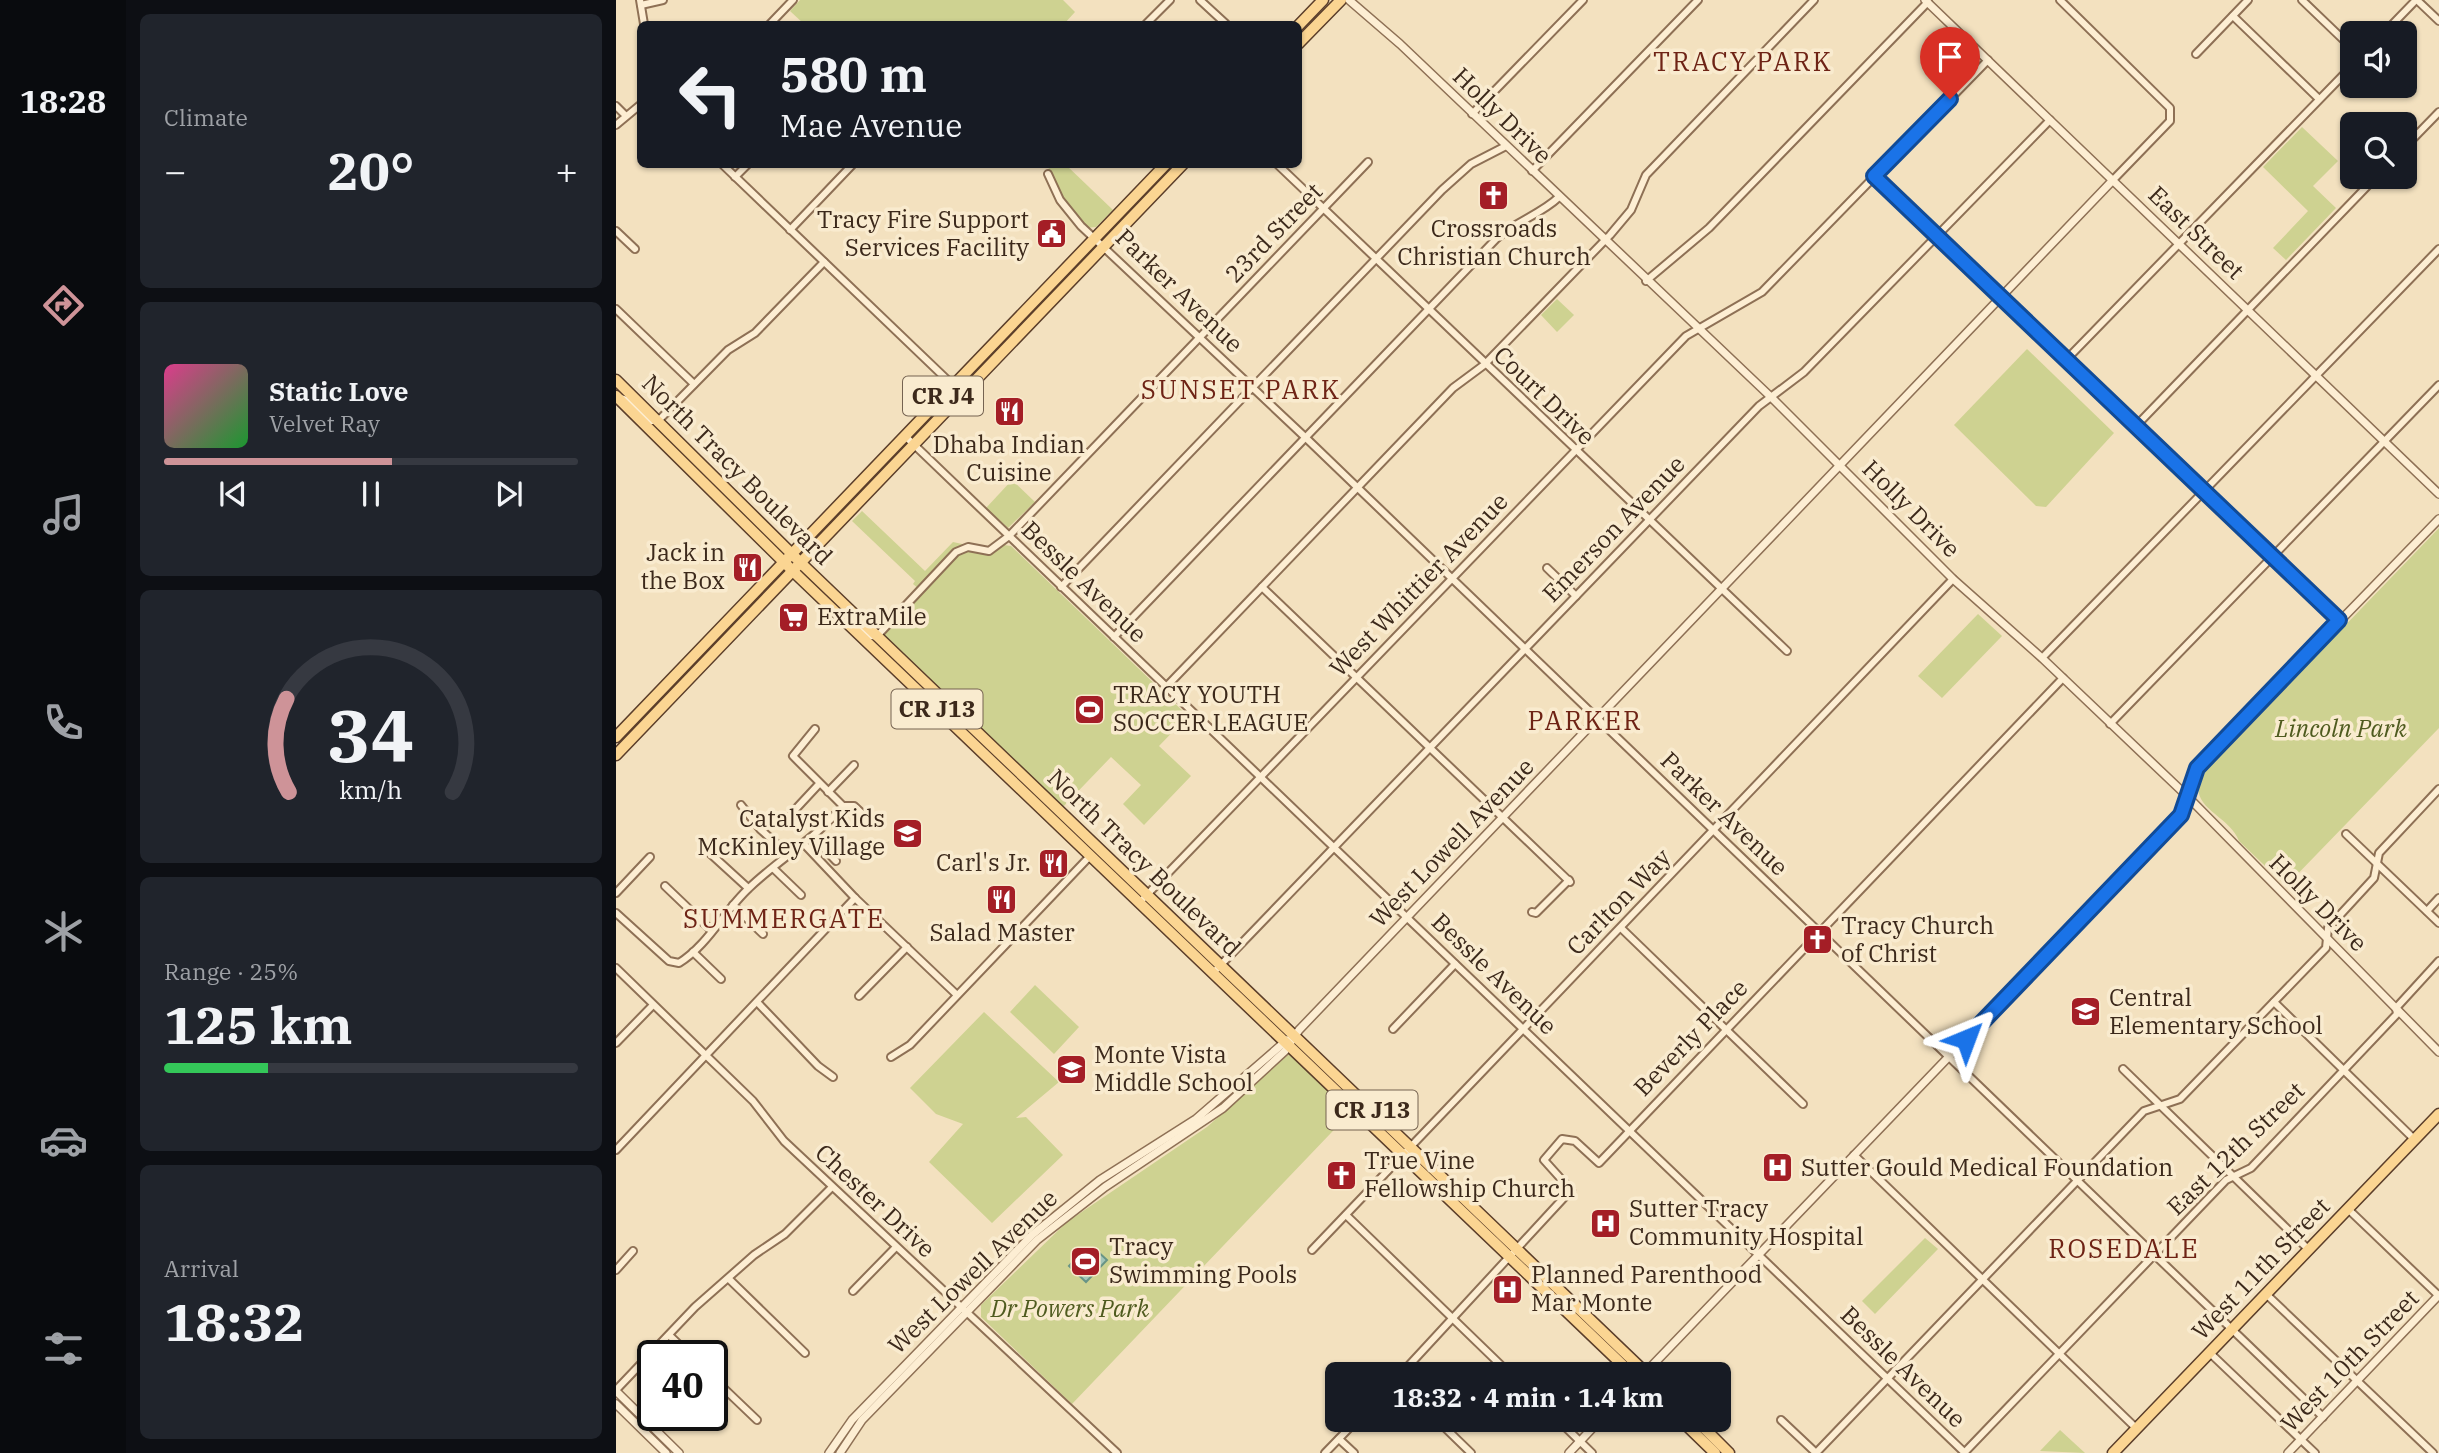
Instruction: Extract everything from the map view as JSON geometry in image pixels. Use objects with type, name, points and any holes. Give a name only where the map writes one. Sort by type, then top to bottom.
[{"type":"main road","points":[[1302,22],[1323,0]]},
{"type":"main road","points":[[1302,40],[1341,0]]},
{"type":"main road","name":"CR J4","points":[[616,737],[1162,168]]},
{"type":"main road","name":"CR J4","points":[[616,755],[1179,168]]},
{"type":"main road","name":"North Tracy Boulevard","points":[[616,380],[787,558]]},
{"type":"main road","name":"North Tracy Boulevard","points":[[617,396],[787,558],[844,620],[1094,852],[1512,1252],[1620,1362]]},
{"type":"main road","name":"North Tracy Boulevard","points":[[795,566],[877,636],[1094,852]]},
{"type":"main road","points":[[650,719],[657,694]]},
{"type":"main road","name":"West 11th Street","points":[[2113,1453],[2439,1114]]},
{"type":"main road","name":"North Tracy Boulevard","points":[[1512,1252],[1634,1362]]},
{"type":"main road","points":[[1693,1432],[1715,1453]]},
{"type":"main road","points":[[1708,1432],[1729,1453]]},
{"type":"street","points":[[644,21],[641,2],[663,0]]},
{"type":"street","points":[[773,21],[793,0]]},
{"type":"street","points":[[1149,21],[1170,0]]},
{"type":"street","points":[[1200,0],[1223,21]]},
{"type":"street","name":"Holly Drive","points":[[1349,0],[1772,398],[1953,579],[2042,658],[2187,796],[2439,1052]]},
{"type":"street","points":[[1472,114],[1583,0]]},
{"type":"street","points":[[1531,171],[1698,0]]},
{"type":"street","points":[[1166,687],[1453,388],[1484,365],[1604,241],[1631,210],[1651,169],[1814,0]]},
{"type":"street","points":[[2060,0],[2166,102],[2172,113],[2170,121],[2113,180]]},
{"type":"street","points":[[2196,54],[2248,0]]},
{"type":"street","points":[[2302,0],[2340,36]]},
{"type":"street","points":[[2396,21],[2416,0],[2439,22]]},
{"type":"street","points":[[1646,281],[1709,228],[1927,1]]},
{"type":"street","name":"East Street","points":[[1927,1],[2439,494]]},
{"type":"street","points":[[2233,16],[2319,99]]},
{"type":"street","name":"West Whittier Avenue","points":[[1143,899],[1686,336],[1762,292],[1988,60]]},
{"type":"street","points":[[2066,360],[2340,78]]},
{"type":"street","points":[[616,106],[625,115]]},
{"type":"street","points":[[616,125],[637,107]]},
{"type":"street","points":[[2417,135],[2439,112]]},
{"type":"street","name":"Emerson Avenue","points":[[1217,969],[1759,406],[1804,372],[2050,120]]},
{"type":"street","points":[[1061,587],[1460,173],[1506,146]]},
{"type":"street","name":"23rd Street","points":[[877,636],[956,552],[968,547],[989,551],[1009,536],[1368,162]]},
{"type":"street","points":[[726,168],[962,394]]},
{"type":"street","points":[[735,177],[744,168]]},
{"type":"street","points":[[790,230],[849,168]]},
{"type":"street","name":"Court Drive","points":[[1281,168],[1574,451],[1787,651]]},
{"type":"street","name":"Parker Avenue","points":[[1048,174],[1074,219],[1820,931],[2323,1417]]},
{"type":"street","points":[[1874,176],[2339,620]]},
{"type":"street","name":"West Lowell Avenue","points":[[831,1449],[852,1420],[1032,1235],[1068,1204],[1196,1119],[1289,1041],[2113,180]]},
{"type":"street","points":[[2136,426],[2364,189]]},
{"type":"street","points":[[1114,637],[1507,229],[1549,207],[1559,197]]},
{"type":"street","points":[[616,231],[635,249]]},
{"type":"street","points":[[2042,658],[2439,249]]},
{"type":"street","points":[[617,396],[627,400],[653,422],[658,421],[728,350],[755,333],[824,262]]},
{"type":"street","points":[[618,314],[694,384]]},
{"type":"street","points":[[2110,724],[2439,385]]},
{"type":"street","name":"Bessle Avenue","points":[[905,436],[1964,1453]]},
{"type":"street","points":[[1657,1362],[2181,815],[2197,768],[2439,519]]},
{"type":"street","points":[[1548,568],[1576,596]]},
{"type":"street","name":"Carlton Way","points":[[1312,1250],[1953,579]]},
{"type":"street","points":[[1262,587],[1570,881],[1546,905],[1536,913],[1532,912]]},
{"type":"street","points":[[844,620],[854,623],[869,636],[877,636]]},
{"type":"street","name":"Beverly Place","points":[[1412,1362],[1571,1190],[1544,1160],[1562,1139],[1575,1141],[1599,1163],[2063,678]]},
{"type":"street","points":[[815,729],[793,756],[842,806],[854,806],[872,822]]},
{"type":"street","points":[[828,792],[854,765]]},
{"type":"street","points":[[792,813],[819,784]]},
{"type":"street","points":[[1781,1420],[1816,1453],[2144,1111],[2180,1099],[2326,948],[2329,944],[2325,939],[2330,924],[2374,878],[2381,849],[2439,789]]},
{"type":"street","points":[[741,805],[761,829],[789,855]]},
{"type":"street","points":[[616,913],[673,963],[679,963],[693,952],[748,888],[813,837],[842,806]]},
{"type":"street","points":[[2346,834],[2439,923]]},
{"type":"street","points":[[813,837],[836,861]]},
{"type":"street","points":[[804,844],[855,898],[957,995]]},
{"type":"street","points":[[702,846],[748,888]]},
{"type":"street","points":[[891,1057],[910,1045],[1094,852]]},
{"type":"street","points":[[616,893],[650,858]]},
{"type":"street","points":[[774,869],[801,895]]},
{"type":"street","points":[[665,886],[712,931]]},
{"type":"street","points":[[616,1150],[855,898]]},
{"type":"street","points":[[2427,911],[2439,898]]},
{"type":"street","points":[[733,905],[763,934]]},
{"type":"street","points":[[1621,928],[1803,1104]]},
{"type":"street","points":[[859,996],[907,947]]},
{"type":"street","points":[[693,952],[721,979]]},
{"type":"street","name":"East 12th Street","points":[[1964,1453],[2226,1180],[2251,1168],[2397,1014],[2396,1008],[2439,961]]},
{"type":"street","points":[[1393,1029],[1455,964]]},
{"type":"street","name":"Chester Drive","points":[[616,968],[753,1101],[784,1141],[1113,1451]]},
{"type":"street","points":[[757,1002],[818,1066],[834,1077]]},
{"type":"street","points":[[2274,1002],[2415,1140]]},
{"type":"street","points":[[616,1043],[653,1004]]},
{"type":"street","points":[[2123,1069],[2309,1250]]},
{"type":"street","points":[[1854,1155],[2137,1429]]},
{"type":"street","points":[[679,1453],[616,1390],[695,1307],[754,1255],[785,1234],[832,1187]]},
{"type":"street","points":[[2348,1209],[2439,1296]]},
{"type":"street","points":[[1346,1215],[1498,1362]]},
{"type":"street","points":[[853,1291],[895,1248]]},
{"type":"street","points":[[616,1270],[634,1251]]},
{"type":"street","points":[[729,1279],[805,1353]]},
{"type":"street","points":[[2266,1294],[2433,1453]]},
{"type":"street","name":"West 10th Street","points":[[2288,1453],[2439,1296]]},
{"type":"street","name":"West Lowell Avenue","points":[[841,1453],[862,1420],[962,1309]]},
{"type":"street","points":[[669,1335],[674,1340]]},
{"type":"street","points":[[2210,1353],[2315,1453]]},
{"type":"street","points":[[728,1392],[757,1420]]},
{"type":"street","points":[[616,1405],[666,1453]]},
{"type":"street","points":[[1325,1453],[1346,1432]]},
{"type":"street","points":[[1449,1432],[1471,1453]]},
{"type":"street","points":[[1570,1432],[1592,1453]]},
{"type":"street","points":[[1569,1453],[1589,1432]]},
{"type":"street","points":[[1339,1439],[1354,1453]]},
{"type":"street","points":[[831,1449],[841,1453]]},
{"type":"green space","points":[[800,0],[1063,0],[1075,12],[1067,21],[801,21],[790,11]]},
{"type":"green space","points":[[2302,127],[2338,161],[2313,186],[2336,208],[2286,260],[2273,248],[2308,211],[2263,167]]},
{"type":"green space","points":[[1048,168],[1069,168],[1113,210],[1096,227],[1085,228],[1064,201]]},
{"type":"green space","points":[[1557,299],[1574,315],[1557,332],[1541,315]]},
{"type":"green space","points":[[2027,349],[2114,433],[2046,507],[2036,506],[1954,425]]},
{"type":"green space","points":[[1012,480],[1035,502],[1008,528],[986,508]]},
{"type":"green space","points":[[862,511],[925,571],[953,542],[994,551],[1004,545],[1011,546],[1188,716],[1159,746],[1191,776],[1144,825],[1123,804],[1141,785],[1111,757],[1062,808],[884,637],[886,632],[881,627],[919,589],[913,584],[915,581],[852,521]]},
{"type":"green space","name":"Lincoln Park","points":[[2439,528],[2439,728],[2286,886],[2239,841],[2227,824],[2204,804],[2198,786],[2201,775]]},
{"type":"green space","points":[[1978,614],[2002,636],[1942,698],[1918,676]]},
{"type":"green space","points":[[1035,985],[1079,1027],[1054,1054],[1010,1012]]},
{"type":"green space","points":[[984,1012],[1059,1082],[1016,1118],[1026,1117],[1063,1155],[992,1223],[929,1162],[963,1124],[936,1114],[910,1088]]},
{"type":"green space","name":"Dr Powers Park","points":[[1288,1055],[1295,1056],[1352,1111],[1072,1404],[981,1317],[981,1305],[1067,1222],[1207,1127]]},
{"type":"green space","points":[[1925,1238],[1938,1249],[1875,1314],[1862,1301]]},
{"type":"green space","points":[[2060,1430],[2085,1453],[2040,1451]]},
{"type":"water","points":[[1095,1249],[1107,1260],[1086,1282],[1069,1266],[1080,1254],[1094,1267],[1099,1261],[1091,1253]]},
{"type":"place","name":"Crossroads Christian Church","points":[[1494,195]]},
{"type":"place","name":"Tracy Fire Support Services Facility","points":[[1052,234]]},
{"type":"place","name":"Dhaba Indian Cuisine","points":[[1009,411]]},
{"type":"place","name":"Jack in the Box","points":[[748,567]]},
{"type":"place","name":"ExtraMile","points":[[794,617]]},
{"type":"place","name":"TRACY YOUTH SOCCER LEAGUE","points":[[1090,709]]},
{"type":"place","name":"Catalyst Kids McKinley Village","points":[[908,833]]},
{"type":"place","name":"Carl's Jr.","points":[[1054,863]]},
{"type":"place","name":"Salad Master","points":[[1002,899]]},
{"type":"place","name":"Tracy Church of Christ","points":[[1818,940]]},
{"type":"place","name":"Central Elementary School","points":[[2086,1012]]},
{"type":"place","name":"Monte Vista Middle School","points":[[1071,1069]]},
{"type":"place","name":"Sutter Gould Medical Foundation","points":[[1778,1168]]},
{"type":"place","name":"True Vine Fellowship Church","points":[[1341,1175]]},
{"type":"place","name":"Sutter Tracy Community Hospital","points":[[1606,1223]]},
{"type":"place","name":"Tracy Swimming Pools","points":[[1086,1261]]},
{"type":"place","name":"Planned Parenthood Mar Monte","points":[[1508,1289]]},
{"type":"district","name":"TRACY PARK","points":[[1743,62]]},
{"type":"district","name":"SUNSET PARK","points":[[1241,390]]},
{"type":"district","name":"PARKER","points":[[1585,721]]},
{"type":"district","name":"SUMMERGATE","points":[[784,919]]},
{"type":"district","name":"ROSEDALE","points":[[2124,1249]]},
{"type":"route","points":[[1950,99],[1874,176],[2339,620],[2197,768],[2181,815],[1966,1039]]}]
